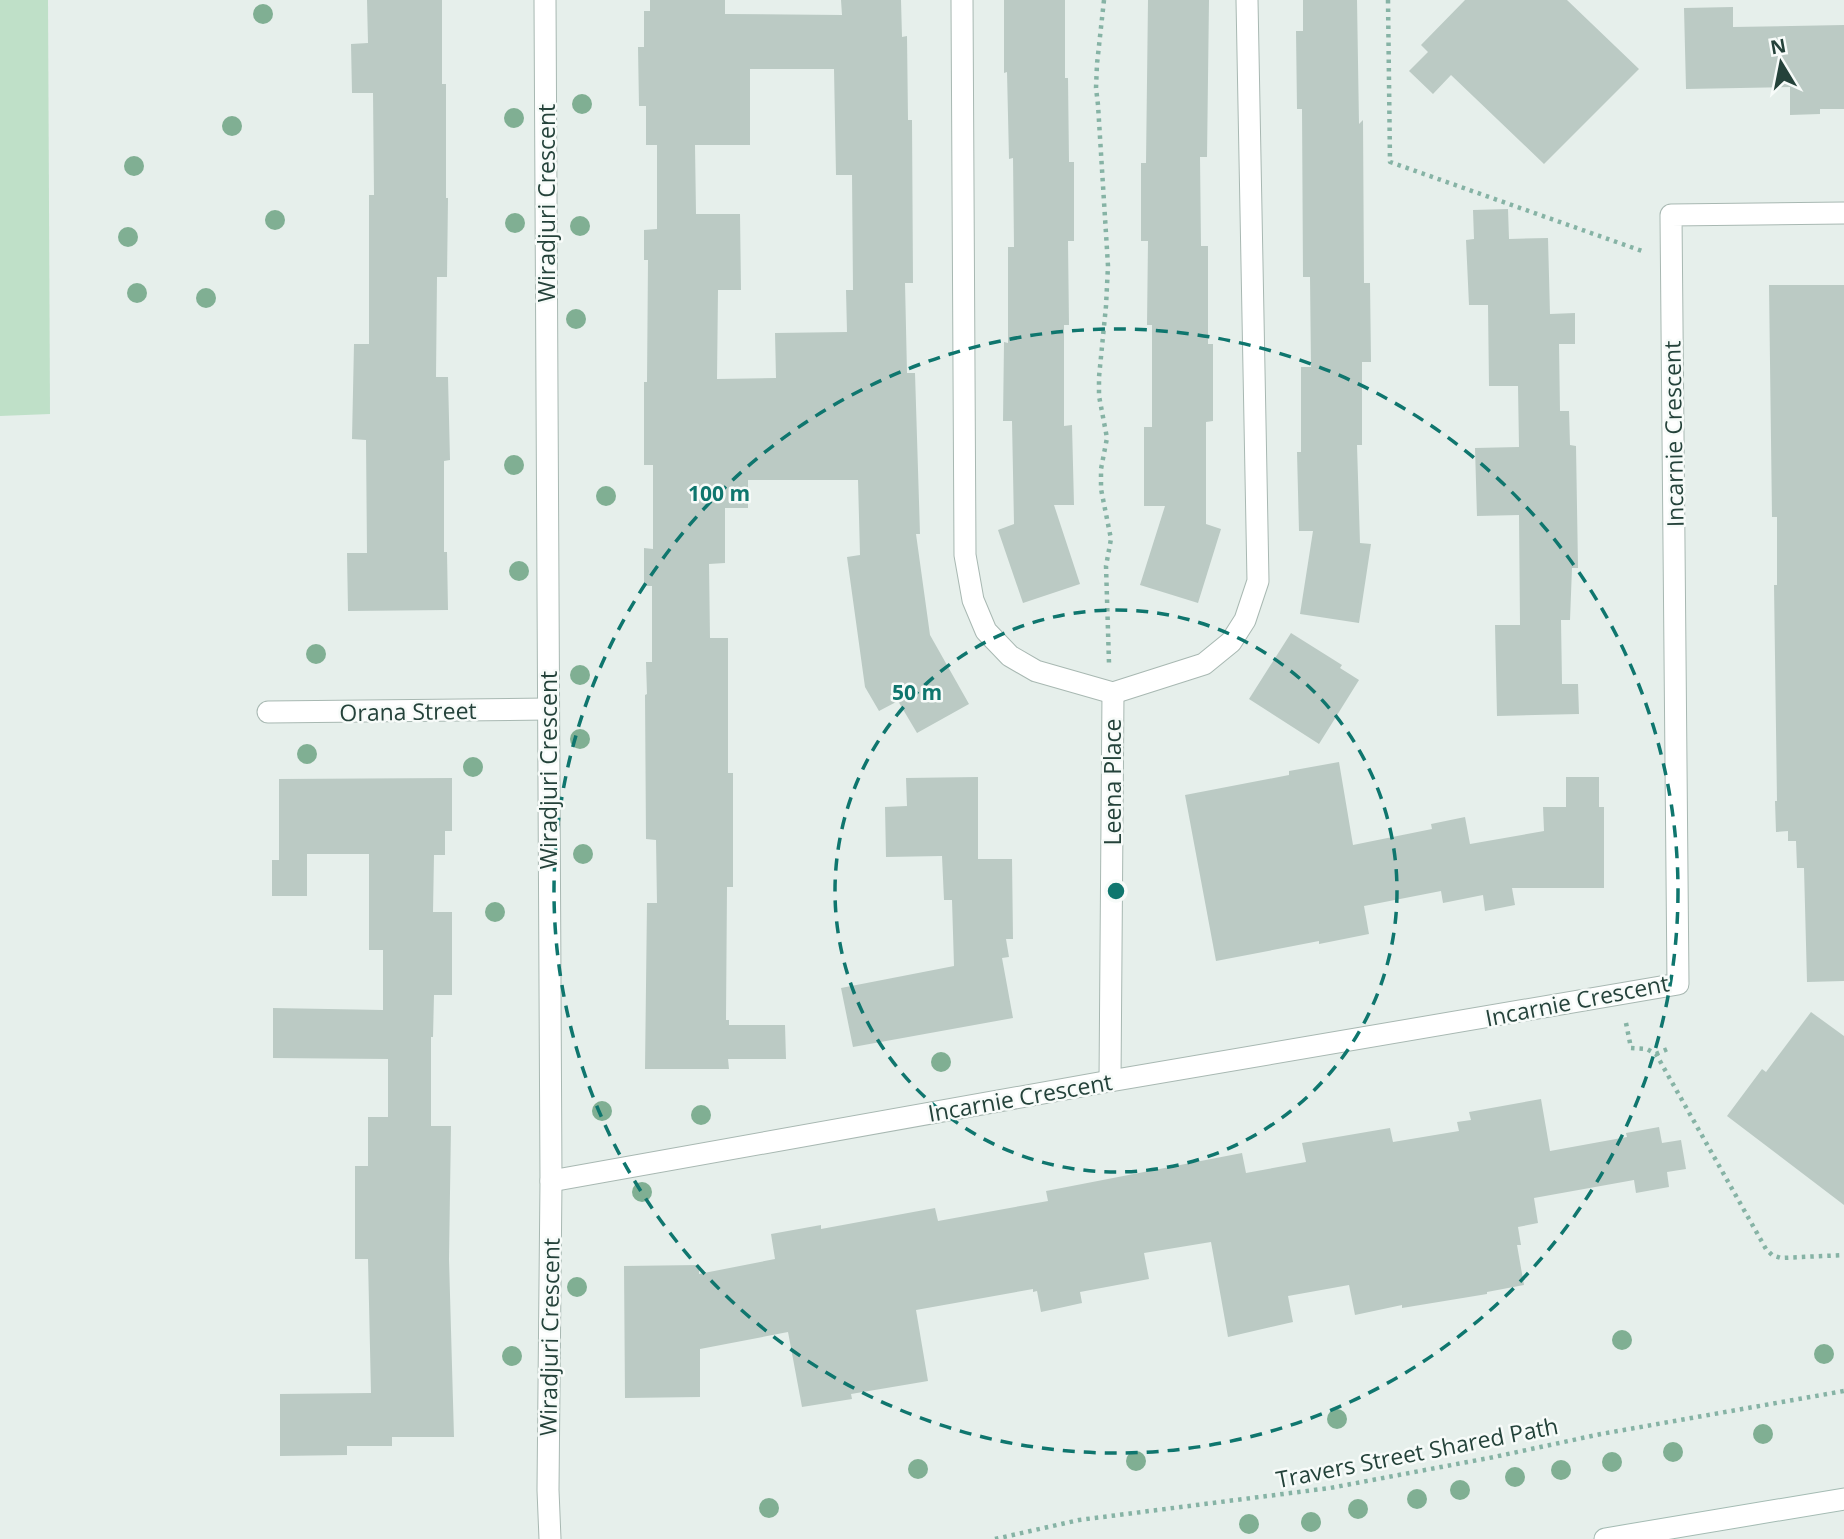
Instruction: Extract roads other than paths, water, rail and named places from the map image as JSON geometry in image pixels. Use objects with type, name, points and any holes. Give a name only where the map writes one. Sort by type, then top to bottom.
[{"type":"street","name":"Wiradjuri Crescent","points":[[545,0],[551,1181],[548,1477],[550,1539]]},
{"type":"street","points":[[962,0],[965,555],[973,600],[986,631],[1010,656],[1036,671],[1113,693],[1204,664],[1231,642],[1245,620],[1258,581],[1247,0]]},
{"type":"street","name":"Incarnie Crescent","points":[[551,1181],[1110,1081],[1678,984],[1671,215],[1844,213]]},
{"type":"street","name":"Leena Place","points":[[1110,1081],[1113,693]]},
{"type":"street","name":"Orana Street","points":[[268,712],[548,709]]},
{"type":"street","points":[[1605,1539],[1844,1499]]}]
